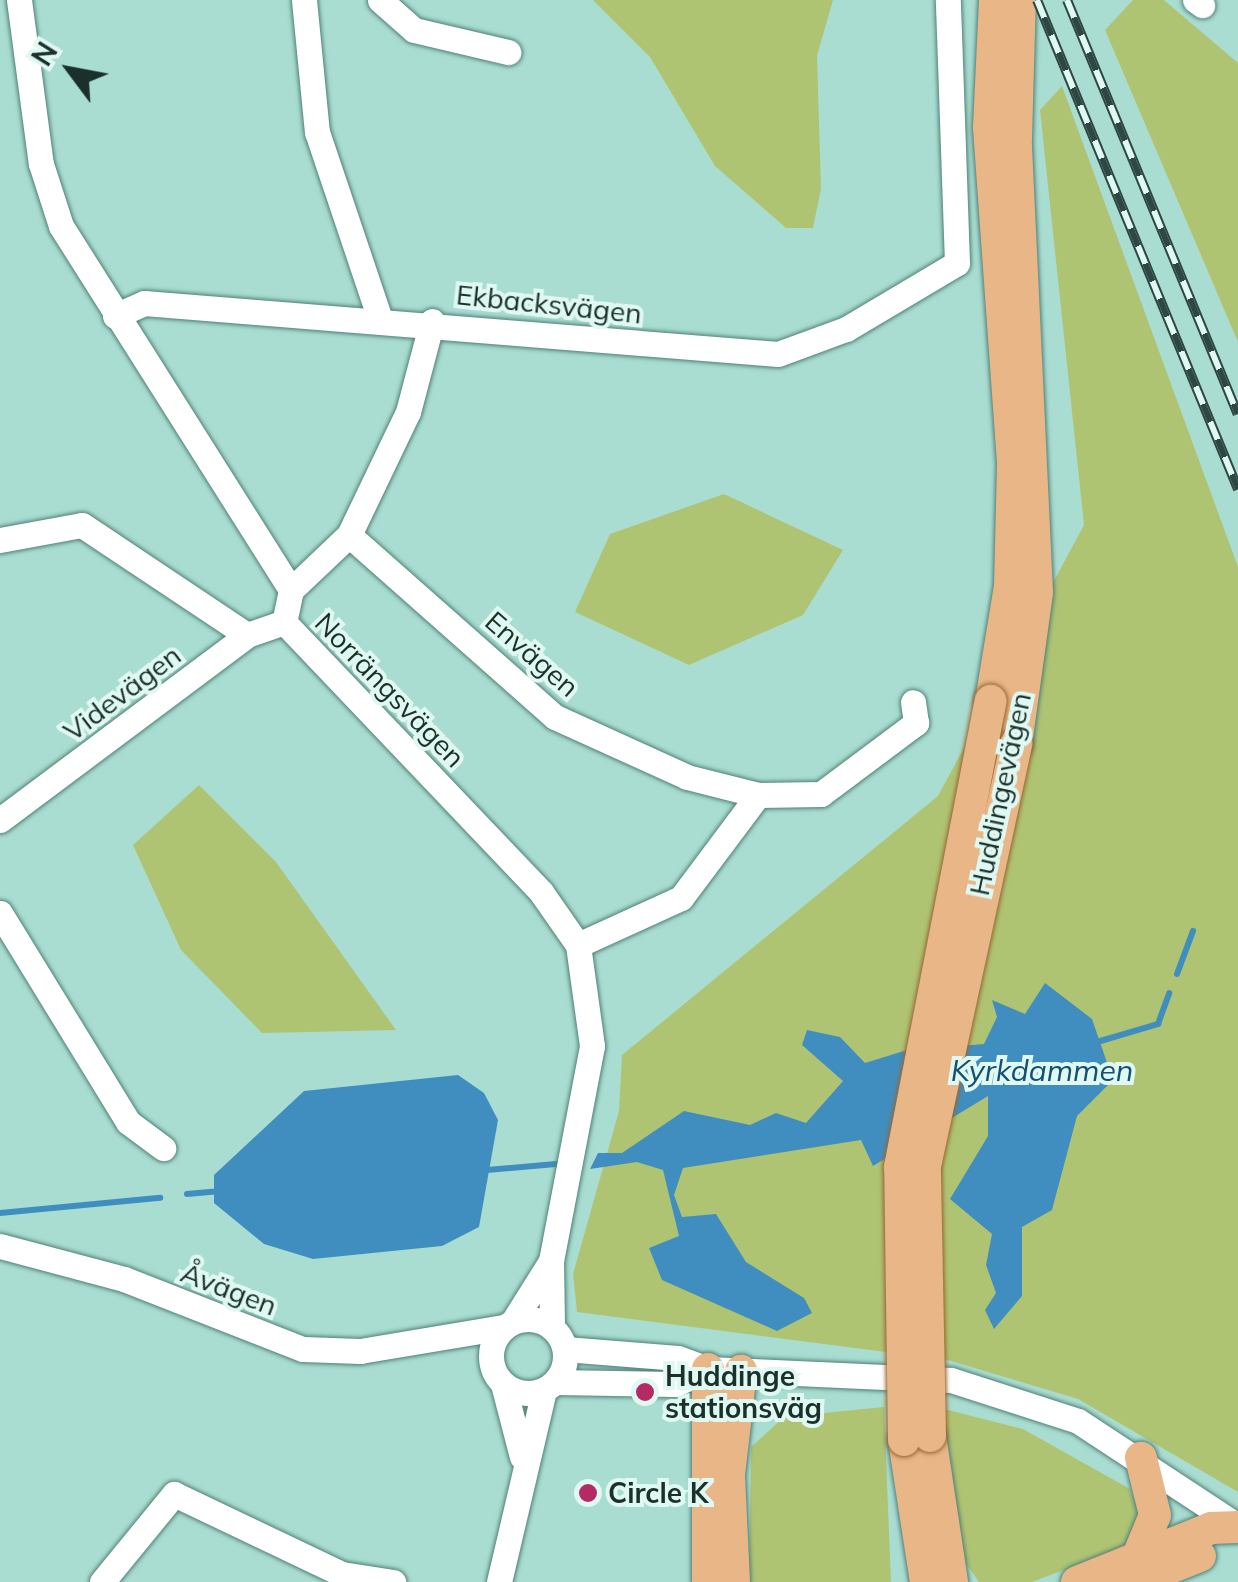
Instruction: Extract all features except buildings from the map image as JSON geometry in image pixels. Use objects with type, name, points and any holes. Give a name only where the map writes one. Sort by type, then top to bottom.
[{"type":"main road","name":"Huddingevägen","points":[[917,1438],[925,1166],[1016,744],[1037,592],[996,0]]},
{"type":"main road","name":"Huddingevägen","points":[[940,1578],[896,1273],[905,1130],[991,701],[1010,586],[1013,462],[1003,133],[1020,0]]},
{"type":"main road","points":[[708,1369],[708,1582]]},
{"type":"main road","points":[[734,1582],[730,1474],[741,1371]]},
{"type":"main road","points":[[1136,1569],[1155,1515],[1140,1458]]},
{"type":"main road","points":[[1077,1582],[1212,1552],[1238,1527]]},
{"type":"street","name":"Norrängsvägen","points":[[19,0],[41,164],[61,226],[290,590],[284,622],[541,892],[578,945],[592,1046],[551,1261],[558,1338],[550,1386]]},
{"type":"street","points":[[304,0],[317,132],[380,319]]},
{"type":"street","points":[[380,0],[414,30],[508,52]]},
{"type":"street","name":"Ekbacksvägen","points":[[115,316],[144,302],[432,321],[778,354],[846,329],[957,264],[948,0]]},
{"type":"street","points":[[290,590],[348,535],[408,412],[432,321]]},
{"type":"street","points":[[0,540],[82,525],[248,635]]},
{"type":"street","name":"Envägen","points":[[348,535],[555,717],[687,777],[758,795],[820,794],[916,722],[913,702]]},
{"type":"street","name":"Videvägen","points":[[0,820],[248,635],[284,622]]},
{"type":"street","points":[[578,945],[681,898],[758,795]]},
{"type":"street","points":[[0,913],[128,1122],[163,1148]]},
{"type":"street","name":"Åvägen","points":[[0,1246],[124,1279],[302,1350],[441,1341],[509,1324]]},
{"type":"street","name":"Norrängsvägen","points":[[509,1324],[551,1261]]},
{"type":"street","points":[[522,1457],[490,1348],[509,1324],[708,1369],[951,1380],[1078,1421],[1140,1458],[1238,1527]]},
{"type":"street","points":[[441,1341],[498,1379],[550,1386],[675,1384],[708,1369]]},
{"type":"street","points":[[499,1582],[522,1457],[550,1386]]},
{"type":"street","points":[[102,1582],[174,1494],[342,1574],[393,1582]]},
{"type":"green space","points":[[593,0],[833,0],[817,56],[821,189],[813,228],[786,228],[715,166],[650,57]]},
{"type":"green space","points":[[1133,0],[1164,0],[1238,63],[1238,342],[1105,30]]},
{"type":"green space","points":[[1062,86],[1238,567],[1238,1492],[1078,1399],[948,1360],[577,1312],[573,1274],[619,1111],[622,1055],[938,796],[1084,525],[1040,110]]},
{"type":"green space","points":[[724,494],[843,550],[803,615],[689,665],[575,612],[610,534]]},
{"type":"green space","points":[[199,785],[276,862],[396,1030],[262,1033],[181,950],[133,845]]},
{"type":"green space","points":[[884,1407],[891,1582],[749,1582],[751,1447],[784,1417]]},
{"type":"green space","points":[[940,1408],[1023,1429],[1130,1489],[1141,1519],[1128,1546],[1032,1582],[979,1582],[964,1561]]},
{"type":"water","name":"Kyrkdammen","points":[[1045,983],[1092,1019],[1113,1080],[1077,1116],[1052,1210],[1022,1227],[1022,1296],[994,1329],[985,1310],[996,1293],[986,1265],[992,1234],[950,1199],[988,1136],[988,1096],[873,1166],[861,1140],[683,1168],[674,1195],[682,1217],[716,1214],[746,1262],[804,1298],[812,1313],[777,1331],[662,1280],[649,1248],[679,1236],[663,1170],[637,1162],[590,1169],[598,1153],[622,1153],[684,1111],[750,1125],[776,1113],[806,1123],[843,1081],[802,1045],[807,1030],[840,1037],[865,1063],[907,1050],[915,1025],[938,1048],[984,1044],[997,1017],[992,1000],[1025,1014]]},
{"type":"water","points":[[458,1075],[484,1093],[498,1120],[479,1227],[442,1246],[313,1259],[264,1244],[214,1203],[214,1175],[304,1091]]},
{"type":"waterway","points":[[1177,974],[1193,931]]},
{"type":"waterway","points":[[1097,1042],[1158,1024],[1169,993]]},
{"type":"waterway","points":[[487,1170],[556,1164]]},
{"type":"waterway","points":[[187,1194],[221,1191]]},
{"type":"waterway","points":[[0,1213],[160,1198]]},
{"type":"railway","points":[[1037,0],[1238,489]]},
{"type":"railway","points":[[1067,0],[1238,414]]},
{"type":"place","name":"Huddinge stationsväg","points":[[645,1392]]},
{"type":"place","name":"Circle K","points":[[588,1493]]}]
